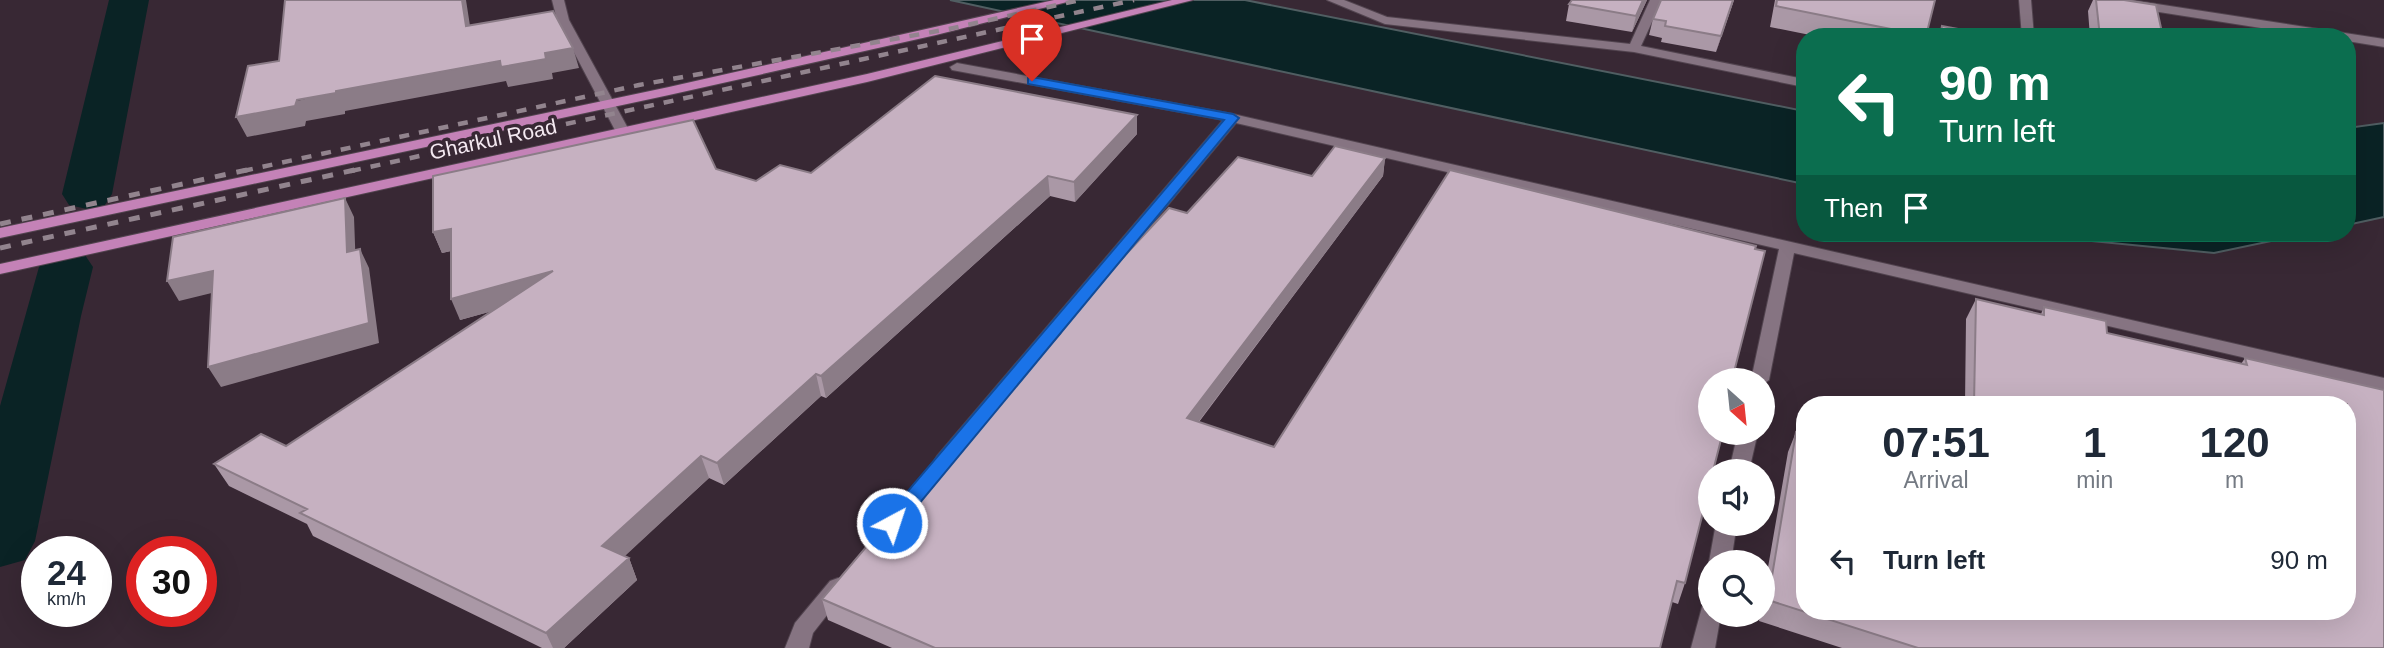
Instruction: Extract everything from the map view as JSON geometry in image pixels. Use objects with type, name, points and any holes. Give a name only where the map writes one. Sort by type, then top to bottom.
[{"type":"main road","name":"Gharkul Road","points":[[0,233],[609,106],[1069,0]]},
{"type":"main road","name":"Gharkul Road","points":[[0,269],[622,132],[950,64],[995,48],[1187,0]]},
{"type":"street","points":[[558,0],[563,20],[622,132]]},
{"type":"street","points":[[1333,0],[1385,20],[1634,48],[1796,81]]},
{"type":"street","points":[[1634,48],[1656,0]]},
{"type":"street","points":[[2025,0],[2027,28]]},
{"type":"street","points":[[2108,0],[2288,28]]},
{"type":"street","points":[[2356,39],[2384,43]]},
{"type":"street","points":[[950,64],[1233,118],[2384,384]]},
{"type":"street","points":[[928,480],[1233,118]]},
{"type":"street","points":[[1762,368],[1787,247]]},
{"type":"street","points":[[797,648],[803,629],[847,576]]},
{"type":"street","points":[[1703,648],[1707,627]]},
{"type":"shaded area","points":[[950,0],[1245,0],[1796,109],[1796,182]]},
{"type":"shaded area","points":[[2384,123],[2384,217],[2356,223],[2356,127]]},
{"type":"shaded area","points":[[2102,242],[2267,242],[2214,253]]},
{"type":"building","points":[[285,0],[462,0],[466,26],[553,11],[573,48],[545,53],[546,59],[501,67],[500,61],[336,91],[297,100],[295,106],[236,117],[248,66],[279,61]]},
{"type":"building","points":[[1572,0],[1643,0],[1636,16],[1569,4]]},
{"type":"building","points":[[1661,0],[1733,0],[1721,36],[1665,26],[1666,21],[1653,19]]},
{"type":"building","points":[[1777,0],[1935,0],[1928,28],[1886,28],[1776,6]]},
{"type":"building","points":[[2096,0],[2124,0],[2156,5],[2161,28],[2099,28]]},
{"type":"building","points":[[935,76],[1137,115],[1074,182],[1048,176],[821,376],[816,374],[717,463],[701,456],[602,546],[629,558],[546,633],[300,513],[307,509],[214,464],[261,434],[286,446],[553,271],[451,299],[451,229],[433,232],[433,176],[693,120],[716,169],[756,181],[780,165],[811,173]]},
{"type":"building","points":[[1335,146],[1385,158],[1187,418],[1274,447],[1450,170],[1756,246],[1755,249],[1765,251],[1735,368],[1698,368],[1698,445],[1720,445],[1716,459],[1698,459],[1698,532],[1685,583],[1677,581],[1660,648],[935,648],[822,599],[900,507],[1060,334],[1054,332],[1169,208],[1187,213],[1238,157],[1312,176]]},
{"type":"building","points":[[345,198],[347,252],[360,249],[369,323],[208,367],[213,271],[167,281],[173,237]]},
{"type":"building","points":[[1976,299],[2044,315],[2044,307],[2106,321],[2107,333],[2247,365],[2245,358],[2384,390],[2384,648],[1918,648],[1830,620],[2356,620],[2356,396],[1974,396]]},
{"type":"building","points":[[1796,432],[1796,609],[1775,602],[1775,558]]},
{"type":"waterway","points":[[87,194],[129,0]]},
{"type":"waterway","points":[[0,541],[52,316],[66,267]]},
{"type":"railway","points":[[243,171],[639,85],[949,29],[1080,0]]},
{"type":"railway","points":[[351,171],[1134,0]]},
{"type":"railway","points":[[0,224],[251,169]]},
{"type":"railway","points":[[0,248],[359,169]]},
{"type":"route","points":[[892,523],[1233,118],[1032,81]]}]
